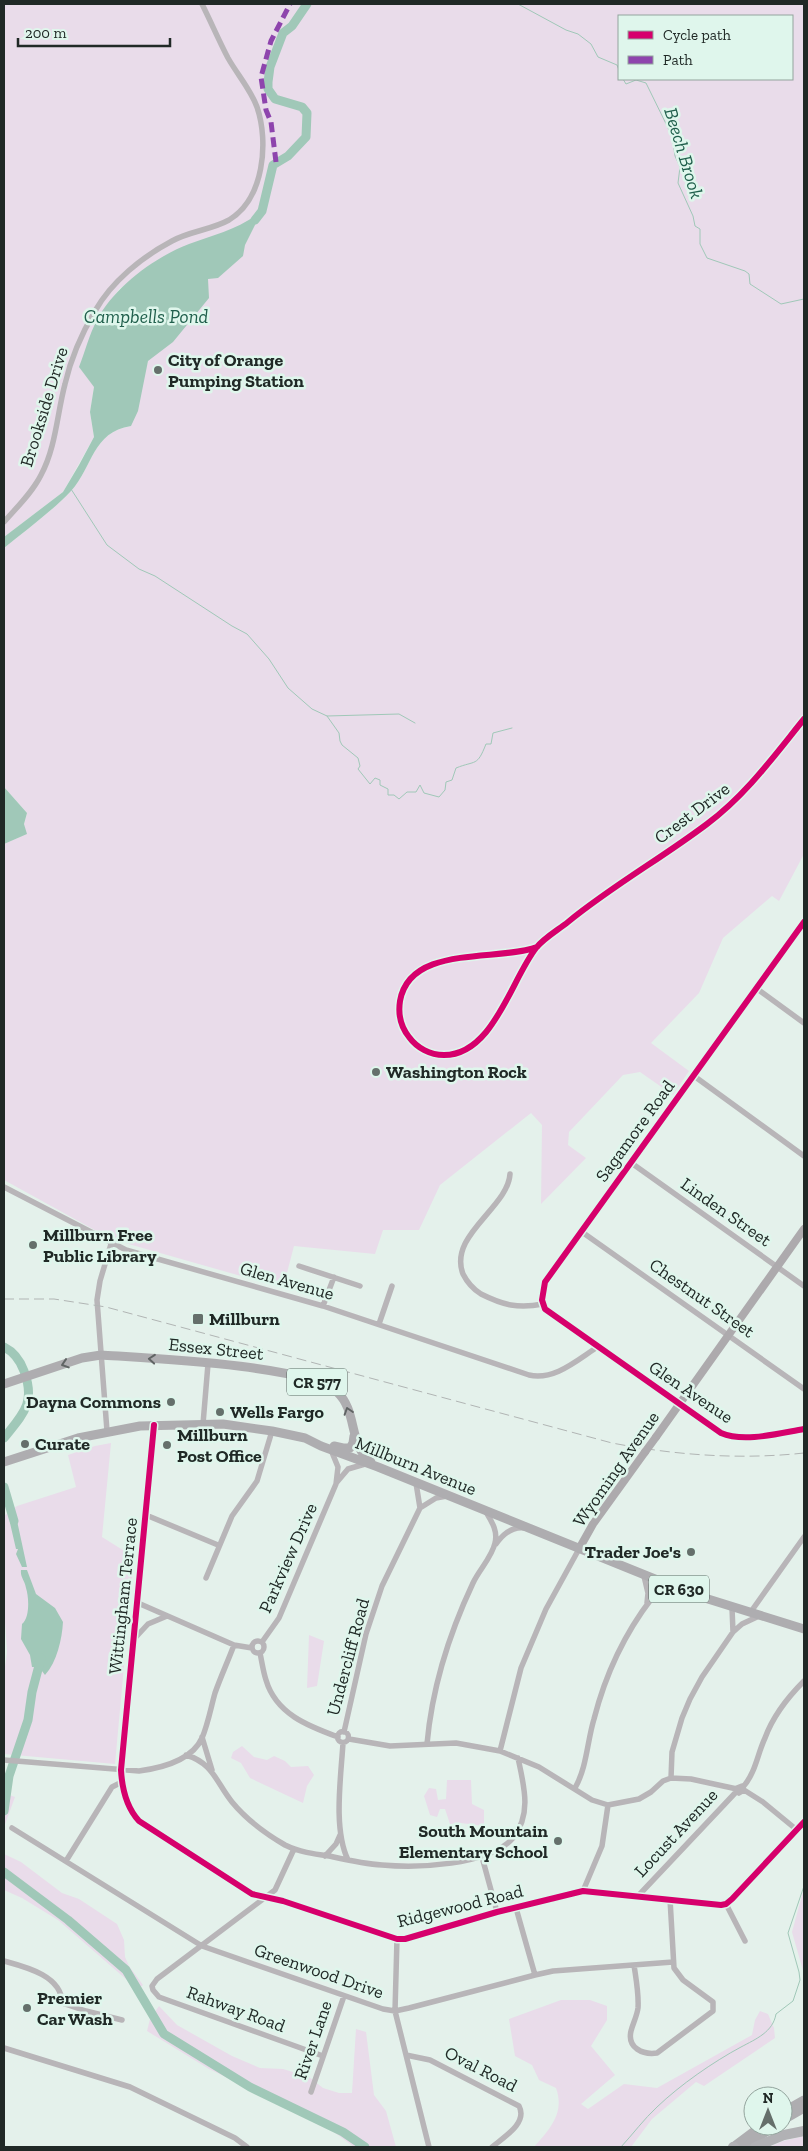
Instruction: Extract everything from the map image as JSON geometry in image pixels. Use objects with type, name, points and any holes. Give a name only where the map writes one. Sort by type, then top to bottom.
[{"type":"highway","points":[[755,2147],[776,2138],[804,2131]]},
{"type":"main road","name":"Wyoming Avenue","points":[[579,1549],[593,1524],[804,1229]]},
{"type":"main road","name":"Essex Street","points":[[4,1384],[82,1358],[100,1355],[265,1370],[328,1386],[344,1400],[354,1434],[364,1456],[378,1467]]},
{"type":"main road","name":"Millburn Avenue","points":[[5,1462],[107,1431],[154,1425],[203,1424],[272,1431],[305,1438],[673,1587],[732,1608],[804,1629]]},
{"type":"main road","points":[[305,1438],[348,1448],[353,1443],[354,1434]]},
{"type":"main road","points":[[793,2106],[804,2100]]},
{"type":"main road","points":[[793,2114],[804,2108]]},
{"type":"main road","points":[[733,2147],[748,2136]]},
{"type":"main road","points":[[745,2147],[760,2136]]},
{"type":"street","name":"Brookside Drive","points":[[4,522],[30,492],[42,473],[50,453],[64,384],[74,355],[88,322],[110,289],[127,273],[172,241],[222,224],[235,216],[246,204],[258,178],[262,154],[262,124],[256,104],[228,58],[202,4]]},
{"type":"street","name":"Crest Drive","points":[[537,947],[580,912],[707,825],[740,798],[804,719]]},
{"type":"street","name":"Sagamore Road","points":[[543,1304],[545,1282],[804,922]]},
{"type":"street","points":[[537,947],[490,1027],[475,1043],[456,1054],[432,1053],[419,1047],[412,1041],[400,1020],[399,1011],[401,997],[413,977],[425,968],[443,961],[524,952],[537,947]]},
{"type":"street","points":[[756,988],[804,1022]]},
{"type":"street","points":[[694,1076],[804,1156]]},
{"type":"street","name":"Linden Street","points":[[630,1162],[804,1286]]},
{"type":"street","points":[[510,1174],[507,1185],[466,1242],[461,1255],[462,1271],[467,1282],[475,1290],[498,1301],[521,1308],[543,1304],[545,1310],[599,1346]]},
{"type":"street","name":"Glen Avenue","points":[[4,1187],[111,1244],[323,1306],[529,1375],[541,1377],[552,1375],[599,1346],[716,1430],[728,1436],[746,1437],[804,1429]]},
{"type":"street","name":"Chestnut Street","points":[[582,1232],[804,1389]]},
{"type":"street","points":[[107,1431],[97,1294],[111,1244]]},
{"type":"street","points":[[299,1266],[360,1286]]},
{"type":"street","points":[[323,1306],[334,1277]]},
{"type":"street","points":[[379,1324],[392,1286]]},
{"type":"street","points":[[203,1424],[208,1364]]},
{"type":"street","name":"Wittingham Terrace","points":[[121,1770],[154,1425]]},
{"type":"street","points":[[206,1578],[218,1545],[232,1516],[256,1482],[272,1431]]},
{"type":"street","name":"Parkview Drive","points":[[331,1450],[338,1467],[336,1484]]},
{"type":"street","name":"Parkview Drive","points":[[262,1642],[279,1618],[336,1484],[348,1469],[366,1463]]},
{"type":"street","points":[[416,1483],[420,1508],[436,1498],[447,1496]]},
{"type":"street","name":"Undercliff Road","points":[[344,1732],[366,1634],[382,1586],[420,1508]]},
{"type":"street","points":[[485,1511],[495,1529],[494,1548]]},
{"type":"street","points":[[146,1516],[218,1545]]},
{"type":"street","points":[[427,1744],[434,1692],[448,1644],[473,1583],[504,1534],[520,1527],[528,1528]]},
{"type":"street","points":[[671,1778],[672,1752],[690,1699],[713,1660],[733,1632],[754,1615],[804,1537]]},
{"type":"street","name":"Wyoming Avenue","points":[[500,1751],[521,1668],[546,1609],[579,1549]]},
{"type":"street","points":[[644,1576],[648,1593],[647,1604]]},
{"type":"street","points":[[575,1788],[582,1774],[593,1720],[607,1677],[647,1604],[658,1593],[673,1587]]},
{"type":"street","points":[[138,1604],[234,1645],[252,1648],[256,1653],[260,1653]]},
{"type":"street","points":[[732,1608],[733,1632]]},
{"type":"street","points":[[134,1638],[148,1624],[168,1616]]},
{"type":"street","points":[[252,1648],[256,1641],[262,1642],[265,1648],[260,1653]]},
{"type":"street","points":[[4,1760],[121,1770],[150,1770],[170,1764],[186,1755],[202,1737],[215,1694],[234,1645]]},
{"type":"street","points":[[260,1653],[266,1681],[280,1706],[294,1718],[338,1737],[340,1742],[343,1743],[349,1739],[390,1746],[427,1744],[470,1745],[500,1751],[548,1772],[592,1800],[608,1805],[639,1799],[651,1792],[663,1781],[671,1778],[691,1779],[740,1789],[763,1802],[797,1830]]},
{"type":"street","name":"Locust Avenue","points":[[638,1896],[752,1775],[762,1743],[774,1718],[804,1681]]},
{"type":"street","points":[[338,1737],[340,1732],[344,1732],[349,1735],[349,1739]]},
{"type":"street","points":[[202,1737],[213,1772]]},
{"type":"street","name":"Undercliff Road","points":[[343,1743],[340,1833],[343,1849],[348,1860]]},
{"type":"street","points":[[186,1755],[200,1759],[213,1772],[233,1803],[245,1816],[272,1837],[294,1849],[382,1865],[420,1865],[482,1856],[504,1846],[521,1824],[525,1812],[526,1795],[518,1758]]},
{"type":"street","name":"Ridgewood Road","points":[[121,1770],[122,1782],[131,1809],[139,1821],[252,1894],[283,1900],[397,1940],[497,1912],[583,1891],[716,1905],[726,1904]]},
{"type":"street","points":[[66,1861],[112,1787],[122,1782]]},
{"type":"street","points":[[583,1891],[602,1846],[608,1805]]},
{"type":"street","points":[[745,1941],[726,1904],[804,1822]]},
{"type":"street","name":"Greenwood Drive","points":[[12,1828],[202,1946],[344,1996],[395,2011],[535,1975],[674,1962]]},
{"type":"street","points":[[325,1856],[336,1844],[340,1833]]},
{"type":"street","points":[[202,1946],[274,1890],[294,1849]]},
{"type":"street","points":[[482,1856],[497,1912]]},
{"type":"street","points":[[634,1965],[638,2007],[631,2028],[630,2039],[636,2049],[648,2055],[658,2053],[713,2011],[714,2002],[677,1974],[674,1962],[670,1900]]},
{"type":"street","points":[[516,1908],[535,1975]]},
{"type":"street","points":[[397,1940],[395,2011],[429,2147]]},
{"type":"street","name":"Rahway Road","points":[[202,1946],[157,1979],[152,1986],[156,1995],[323,2056]]},
{"type":"street","points":[[4,1961],[31,1968],[58,1985],[62,1995],[62,2003],[122,2020]]},
{"type":"street","name":"River Lane","points":[[311,2092],[344,1996]]},
{"type":"street","points":[[4,2048],[130,2087],[231,2136],[247,2147]]},
{"type":"street","name":"Oval Road","points":[[406,2055],[430,2060],[519,2106],[522,2114],[519,2123],[492,2147]]},
{"type":"shaded area","points":[[4,4],[804,4],[804,854],[779,901],[772,896],[723,938],[699,993],[651,1043],[689,1071],[673,1095],[640,1072],[623,1075],[569,1132],[568,1145],[586,1158],[541,1204],[542,1125],[531,1113],[440,1185],[419,1230],[383,1230],[375,1254],[294,1246],[283,1288],[111,1239],[4,1180],[4,844],[26,834],[24,824],[27,813],[4,787],[4,548],[47,514],[71,491],[108,435],[131,426],[148,361],[208,279],[261,212],[249,222],[120,288],[97,320],[94,387],[90,412],[94,437],[63,492],[4,537]]},
{"type":"shaded area","points":[[111,1443],[102,1537],[134,1557],[115,1764],[4,1754],[4,1674],[7,1652],[4,1607],[4,1516],[17,1506],[76,1487],[68,1455]]},
{"type":"shaded area","points":[[309,1635],[324,1641],[317,1686],[307,1688]]},
{"type":"shaded area","points":[[242,1746],[254,1757],[267,1760],[274,1756],[285,1761],[291,1767],[308,1766],[314,1775],[307,1786],[303,1803],[250,1778],[241,1763],[231,1758],[233,1752]]},
{"type":"shaded area","points":[[447,1780],[471,1780],[472,1804],[484,1810],[484,1826],[461,1823],[450,1824],[445,1809],[440,1809],[437,1817],[430,1815],[424,1796],[429,1788],[436,1789],[438,1800],[446,1799]]},
{"type":"shaded area","points":[[4,1793],[15,1797],[4,1827]]},
{"type":"shaded area","points":[[4,1854],[21,1862],[62,1893],[79,1899],[117,1924],[124,1940],[125,1957],[129,1966],[143,1985],[135,1992],[127,1980],[58,1920],[22,1898],[4,1890]]},
{"type":"shaded area","points":[[804,1888],[804,1974],[792,1932]]},
{"type":"shaded area","points":[[561,2000],[590,2000],[607,2006],[607,2020],[591,2046],[615,2075],[581,2104],[588,2109],[624,2084],[657,2088],[752,2035],[755,2020],[760,2011],[768,2014],[774,2028],[775,2038],[704,2086],[696,2082],[652,2119],[631,2147],[534,2147],[554,2120],[559,2105],[558,2097],[556,2088],[539,2080],[532,2065],[515,2056],[509,2019]]},
{"type":"shaded area","points":[[159,2006],[177,2025],[232,2056],[260,2068],[283,2069],[309,2077],[323,2088],[339,2093],[352,2093],[356,2029],[366,2032],[374,2095],[386,2111],[396,2147],[354,2147],[322,2123],[209,2069],[147,2031],[150,2019]]},
{"type":"shaded area","points":[[804,2136],[804,2147],[769,2147],[783,2141]]},
{"type":"water","name":"Campbells Pond","points":[[262,211],[245,245],[243,256],[218,278],[208,279],[209,298],[173,342],[148,361],[138,411],[131,426],[108,435],[71,491],[47,514],[4,548],[4,537],[63,492],[94,437],[90,412],[94,387],[79,367],[97,320],[104,308],[125,285],[149,265],[189,244],[236,227]]},
{"type":"water","points":[[4,787],[27,813],[24,824],[27,834],[4,844]]},
{"type":"water","points":[[11,1509],[16,1516],[27,1567],[22,1567],[16,1554],[18,1549],[16,1549],[10,1523],[12,1516],[9,1510]]},
{"type":"water","points":[[21,1570],[27,1570],[36,1594],[55,1608],[63,1622],[58,1650],[53,1664],[45,1675],[39,1667],[32,1667],[30,1655],[21,1639],[22,1624],[28,1612],[28,1602]]},
{"type":"waterway","points":[[255,220],[262,211],[273,165],[288,156],[306,137],[307,113],[302,107],[275,99],[268,89],[268,82],[270,67],[283,33],[292,26],[307,4]]},
{"type":"waterway","points":[[518,4],[566,30],[578,34],[591,44],[598,57],[617,65],[618,68]]},
{"type":"waterway","name":"Beech Brook","points":[[624,80],[626,84],[636,80]]},
{"type":"waterway","name":"Beech Brook","points":[[636,80],[646,83],[672,136],[675,156],[680,167],[678,183],[693,216],[695,226],[700,229],[700,244],[707,258],[745,271],[749,274],[750,284],[781,304],[804,299]]},
{"type":"waterway","points":[[71,489],[107,545],[139,569],[155,576],[247,634],[269,659],[288,688],[312,709],[327,716],[399,714],[415,723]]},
{"type":"waterway","points":[[327,716],[339,733],[342,745],[358,758],[360,766],[358,769],[370,784],[375,778],[380,780],[380,785],[388,789],[388,795],[394,795],[399,799],[407,792],[416,792],[420,785],[424,793],[439,797],[445,790],[446,782],[452,780],[456,768],[478,760],[486,744],[491,744],[493,733],[512,728]]},
{"type":"waterway","points":[[4,1347],[14,1354],[21,1363],[29,1392],[26,1408],[4,1438]]},
{"type":"waterway","points":[[4,1487],[14,1521]]},
{"type":"waterway","points":[[4,1811],[9,1776],[28,1720],[32,1692],[41,1658]]},
{"type":"waterway","points":[[4,1872],[68,1920],[126,1970],[164,2034],[250,2087],[343,2132],[365,2147]]},
{"type":"waterway","points":[[621,2147],[648,2116],[686,2082],[763,2034],[771,2026],[776,2014],[793,2001],[800,1980],[788,1933],[804,1886]]},
{"type":"railway","points":[[4,1299],[54,1299],[106,1307],[612,1443],[659,1451],[707,1455],[755,1456],[804,1453]]},
{"type":"marked path","points":[[276,162],[271,122],[266,110],[261,77],[271,41],[290,4]]},
{"type":"cycle path","points":[[537,947],[520,951],[458,958],[437,963],[420,971],[407,983],[400,1001],[399,1011],[406,1033],[420,1048],[439,1055],[461,1052],[476,1043],[499,1014],[539,944],[602,896],[721,813],[747,788],[804,719]]},
{"type":"cycle path","points":[[804,922],[545,1282],[542,1300],[545,1309],[721,1433],[730,1436],[751,1437],[804,1429]]},
{"type":"cycle path","points":[[154,1425],[121,1770],[124,1791],[128,1804],[139,1821],[252,1894],[283,1901],[397,1939],[405,1939],[497,1912],[583,1891],[721,1905],[726,1904],[732,1899],[804,1822]]},
{"type":"place","name":"City of Orange Pumping Station","points":[[158,370]]},
{"type":"place","name":"Washington Rock","points":[[376,1072]]},
{"type":"place","name":"Millburn Free Public Library","points":[[33,1245]]},
{"type":"place","name":"Millburn","points":[[198,1319]]},
{"type":"place","name":"Dayna Commons","points":[[171,1402]]},
{"type":"place","name":"Wells Fargo","points":[[220,1412]]},
{"type":"place","name":"Curate","points":[[25,1444]]},
{"type":"place","name":"Millburn Post Office","points":[[167,1445]]},
{"type":"place","name":"Trader Joe's","points":[[691,1552]]},
{"type":"place","name":"South Mountain Elementary School","points":[[558,1841]]},
{"type":"place","name":"Premier Car Wash","points":[[27,2008]]}]
